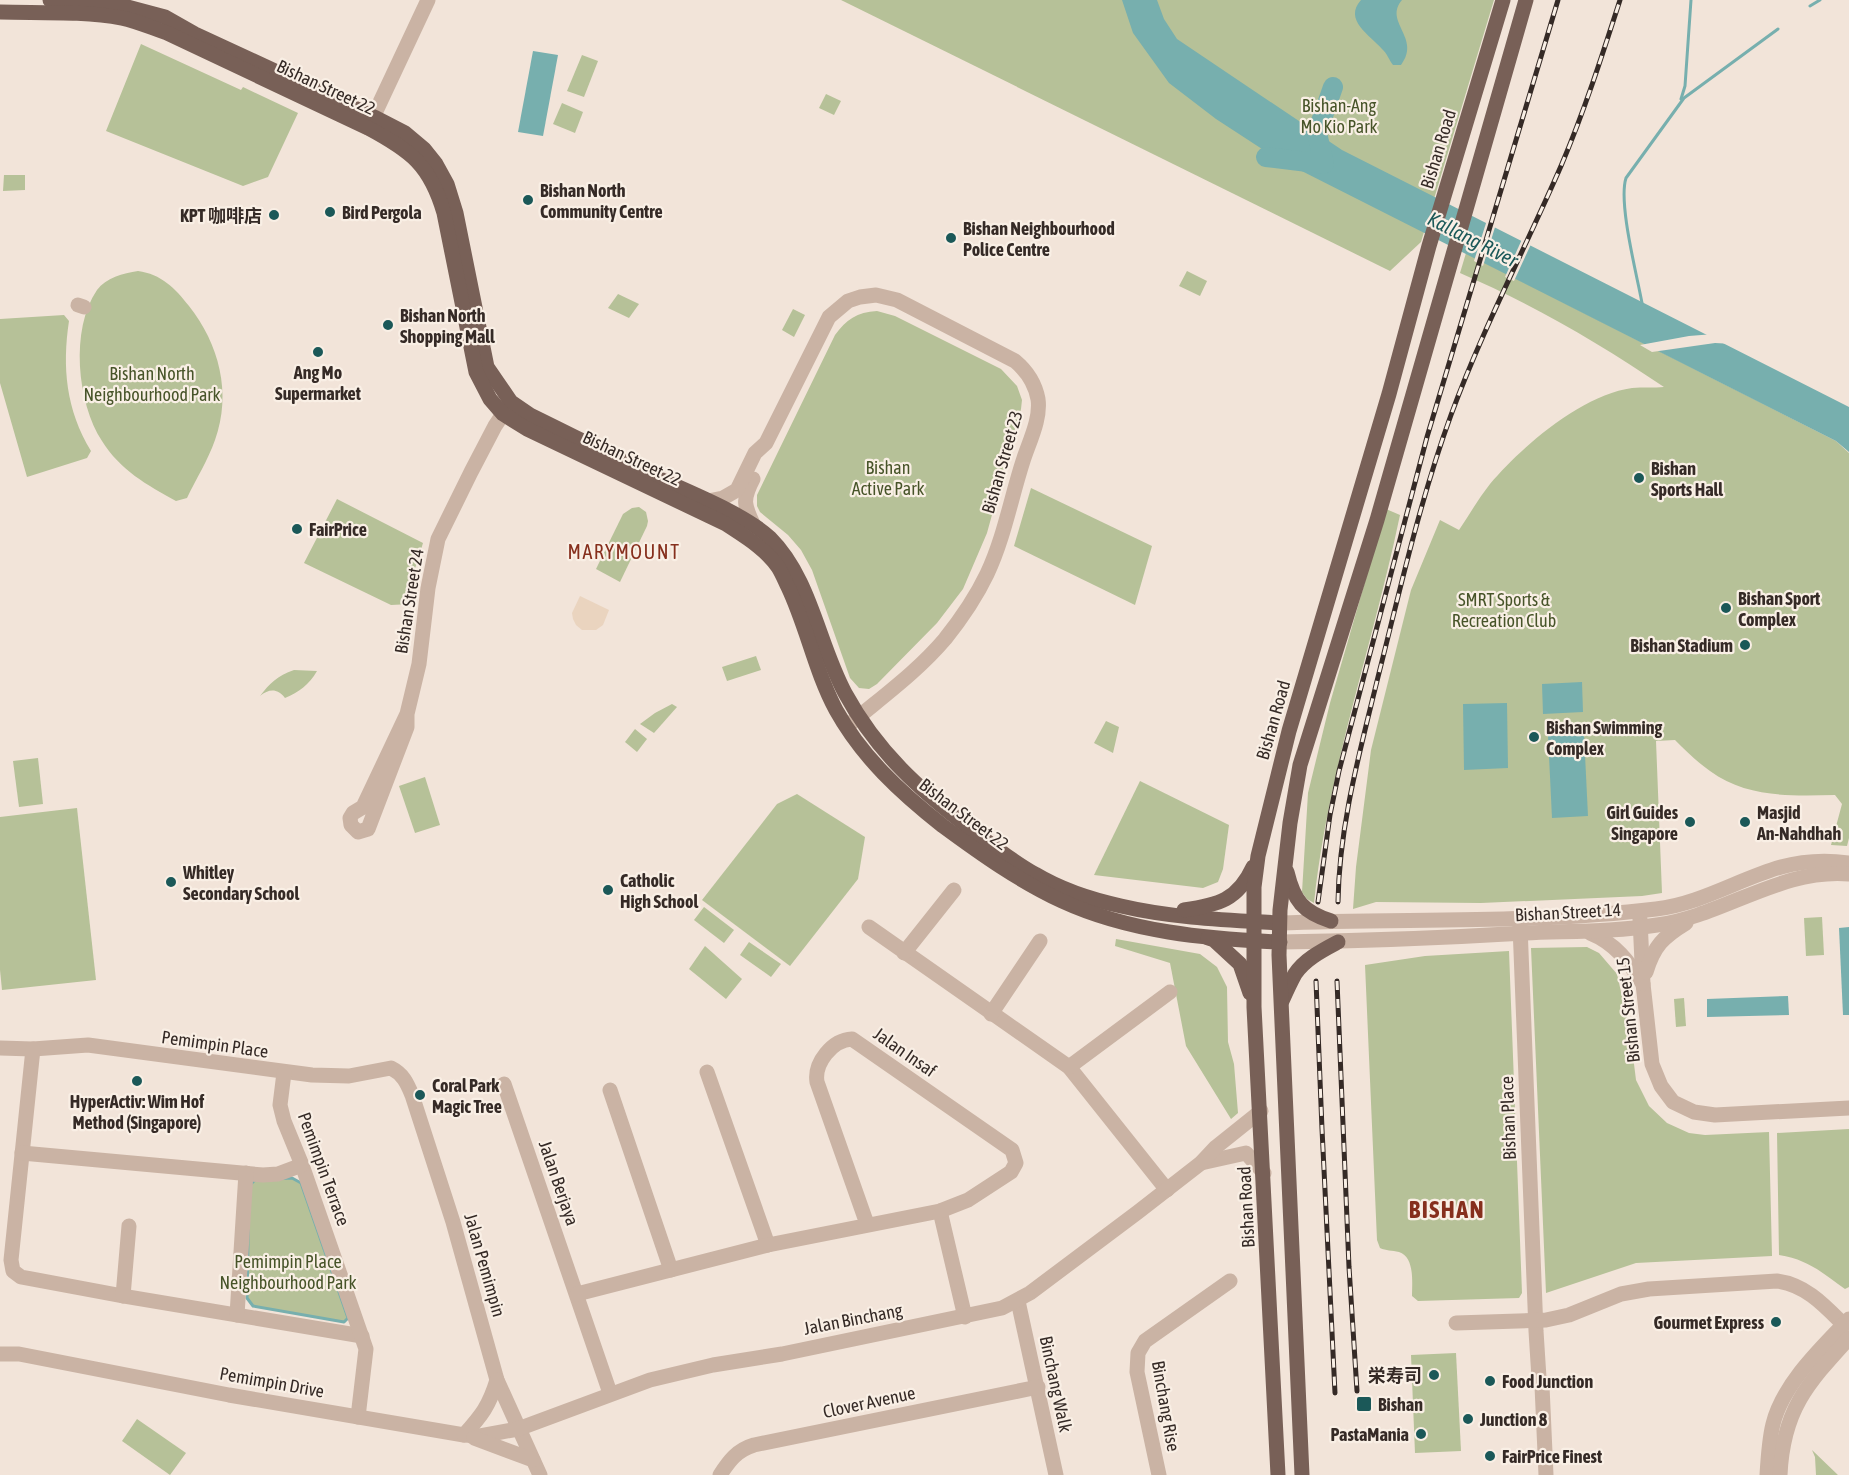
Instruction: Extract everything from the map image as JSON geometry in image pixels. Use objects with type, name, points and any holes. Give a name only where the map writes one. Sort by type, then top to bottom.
[{"type":"main road","name":"Bishan Street 22","points":[[50,0],[120,5],[165,17],[371,123],[400,145],[427,173],[437,191],[444,213],[476,372],[490,399],[507,408],[530,415],[708,501],[768,536],[790,562],[837,678],[858,742],[888,780],[984,857],[1064,902],[1115,920],[1164,932],[1280,942]]},
{"type":"main road","name":"Bishan Road","points":[[1278,1475],[1254,1007],[1254,887],[1258,856],[1287,741],[1389,394],[1429,246],[1503,0]]},
{"type":"main road","points":[[1302,1475],[1279,923],[1285,864],[1300,765],[1377,520],[1526,0]]},
{"type":"main road","name":"Bishan Street 22","points":[[0,12],[124,18],[167,33],[371,123]]},
{"type":"main road","name":"Bishan Street 22","points":[[507,408],[527,429],[726,524],[767,554],[778,567],[791,594],[836,708],[853,721],[909,779],[945,810],[1036,875],[1057,885],[1111,903],[1161,913],[1279,923]]},
{"type":"main road","points":[[1161,913],[1211,906],[1232,897],[1247,882],[1258,856]]},
{"type":"main road","points":[[1285,864],[1293,895],[1310,913],[1331,921]]},
{"type":"main road","points":[[1205,937],[1214,940],[1240,964],[1254,1007]]},
{"type":"main road","points":[[1282,1001],[1296,973],[1304,964],[1338,942]]},
{"type":"street","points":[[371,123],[428,0]]},
{"type":"street","name":"Bishan Street 23","points":[[708,501],[723,498],[737,490],[756,453],[766,443],[829,317],[848,301],[876,295],[897,300],[1015,361],[1025,369],[1032,381],[1038,400],[1036,422],[988,573],[974,599],[944,639],[876,705],[853,721]]},
{"type":"street","name":"Bishan Street 24","points":[[407,714],[407,727],[372,821],[368,829],[358,832],[351,825],[350,818],[353,813],[363,807],[407,714],[419,664],[428,588],[438,539],[457,499],[507,408]]},
{"type":"street","name":"Bishan Street 23","points":[[754,526],[746,510],[745,493],[765,455],[766,443]]},
{"type":"street","name":"Bishan Street 14","points":[[1279,923],[1575,917],[1676,905],[1783,866],[1813,862],[1849,863]]},
{"type":"street","name":"Bishan Street 14","points":[[1280,942],[1338,942],[1640,927],[1674,922],[1699,915],[1749,894],[1798,879],[1830,873],[1849,874]]},
{"type":"street","points":[[904,953],[954,890]]},
{"type":"street","name":"Bishan Street 15","points":[[1640,910],[1643,984],[1652,1064],[1661,1086],[1673,1101],[1694,1112],[1715,1115],[1849,1108]]},
{"type":"street","points":[[1643,984],[1650,957],[1660,941],[1699,915]]},
{"type":"street","points":[[1511,919],[1520,925],[1522,933]]},
{"type":"street","points":[[869,927],[1069,1067],[1167,1190]]},
{"type":"street","points":[[1584,931],[1604,939],[1619,951],[1643,984]]},
{"type":"street","name":"Bishan Place","points":[[1522,933],[1536,1320],[1546,1475]]},
{"type":"street","points":[[991,1014],[1040,941]]},
{"type":"street","points":[[1069,1067],[1170,993]]},
{"type":"street","name":"Jalan Insaf","points":[[867,1224],[817,1082],[818,1064],[843,1039],[852,1039],[1012,1150],[1016,1163],[1011,1172],[968,1200],[940,1211]]},
{"type":"street","name":"Pemimpin Place","points":[[0,1048],[88,1046],[284,1073],[349,1076],[391,1068]]},
{"type":"street","points":[[33,1049],[11,1260],[13,1271],[21,1277],[123,1296],[362,1336]]},
{"type":"street","name":"Jalan Pemimpin","points":[[391,1068],[405,1080],[411,1095],[453,1222],[497,1380],[540,1475]]},
{"type":"street","points":[[707,1072],[768,1245]]},
{"type":"street","name":"Pemimpin Terrace","points":[[284,1073],[280,1105],[284,1120],[366,1349],[357,1417]]},
{"type":"street","name":"Jalan Berjaya","points":[[504,1084],[610,1394]]},
{"type":"street","points":[[610,1090],[671,1270]]},
{"type":"street","name":"Jalan Binchang","points":[[518,1429],[650,1380],[713,1365],[782,1354],[1002,1308],[1018,1301],[1167,1190],[1261,1111]]},
{"type":"street","points":[[22,1153],[246,1173],[278,1174],[302,1165]]},
{"type":"street","name":"Jalan Binchang","points":[[1201,1163],[1246,1153],[1264,1173]]},
{"type":"street","points":[[237,1315],[246,1173]]},
{"type":"street","points":[[577,1294],[768,1245],[940,1211],[965,1317]]},
{"type":"street","points":[[123,1296],[129,1226]]},
{"type":"street","name":"Binchang Rise","points":[[1159,1475],[1137,1372],[1138,1353],[1145,1341],[1230,1281]]},
{"type":"street","points":[[1456,1323],[1536,1320],[1569,1315],[1621,1294],[1649,1289],[1777,1281],[1791,1283],[1803,1289],[1847,1327]]},
{"type":"street","name":"Binchang Walk","points":[[1018,1301],[1056,1475]]},
{"type":"street","points":[[1767,1475],[1773,1423],[1781,1405],[1808,1363],[1847,1327]]},
{"type":"street","points":[[1780,1475],[1783,1442],[1798,1400],[1847,1327]]},
{"type":"street","name":"Pemimpin Drive","points":[[0,1347],[9,1348],[19,1354]]},
{"type":"street","name":"Pemimpin Drive","points":[[0,1354],[19,1354],[122,1375],[464,1435],[480,1436],[518,1429]]},
{"type":"street","name":"Bishan Place","points":[[1539,1378],[1536,1387],[1540,1475]]},
{"type":"street","points":[[497,1380],[484,1412],[464,1435],[533,1460]]},
{"type":"street","name":"Clover Avenue","points":[[720,1475],[733,1456],[754,1445],[1038,1387]]},
{"type":"green space","name":"Bishan-Ang Mo Kio Park","points":[[841,0],[1494,0],[1421,242],[1390,271]]},
{"type":"green space","points":[[141,44],[241,90],[243,87],[298,113],[268,177],[243,186],[106,131]]},
{"type":"green space","points":[[582,55],[598,61],[584,97],[567,91]]},
{"type":"green space","points":[[826,94],[841,101],[834,115],[819,108]]},
{"type":"green space","points":[[562,103],[583,112],[575,133],[553,124]]},
{"type":"green space","points":[[4,175],[25,175],[25,190],[3,191]]},
{"type":"green space","name":"Bishan Sport Complex","points":[[1466,253],[1836,441],[1849,453],[1849,838],[1847,846],[1831,845],[1842,804],[1835,795],[1786,795],[1754,791],[1724,780],[1710,771],[1675,740],[1656,741],[1662,893],[1642,896],[1481,903],[1376,902],[1353,909],[1371,750],[1411,590],[1440,520],[1459,530],[1486,489],[1503,469],[1554,424],[1574,411],[1613,393],[1632,388],[1664,387],[1565,325],[1460,273]]},
{"type":"green space","name":"Bishan North Neighbourhood Park","points":[[138,271],[161,279],[184,299],[208,336],[220,370],[222,405],[215,440],[187,498],[176,501],[135,476],[109,451],[94,425],[82,387],[80,345],[88,306],[97,290],[105,282]]},
{"type":"green space","points":[[1187,271],[1207,281],[1200,296],[1179,286]]},
{"type":"green space","points":[[618,294],[639,304],[629,318],[608,308]]},
{"type":"green space","points":[[793,309],[805,315],[794,337],[782,330]]},
{"type":"green space","name":"Bishan Active Park","points":[[877,311],[895,316],[1001,369],[1017,386],[1022,400],[987,533],[963,589],[937,623],[877,684],[869,689],[859,688],[850,678],[812,570],[801,550],[788,535],[760,512],[757,506],[757,495],[835,335],[853,318]]},
{"type":"green space","points":[[64,315],[69,321],[66,372],[71,404],[91,451],[87,458],[27,477],[0,383],[0,319]]},
{"type":"green space","points":[[1031,488],[1152,546],[1135,605],[1014,546]]},
{"type":"green space","points":[[337,499],[423,543],[414,572],[411,604],[391,605],[304,563]]},
{"type":"green space","points":[[639,507],[646,512],[647,526],[620,582],[596,569],[623,514],[632,508]]},
{"type":"green space","points":[[1386,509],[1400,515],[1340,756],[1321,853],[1314,903],[1302,892],[1308,793],[1330,703]]},
{"type":"green space","points":[[756,656],[761,670],[727,681],[722,667]]},
{"type":"green space","points":[[294,670],[317,671],[303,688],[285,698],[279,692],[273,691],[260,696],[274,680]]},
{"type":"green space","points":[[672,704],[677,707],[654,733],[640,724],[655,713]]},
{"type":"green space","points":[[1106,721],[1119,727],[1113,753],[1094,743]]},
{"type":"green space","points":[[635,729],[647,739],[637,752],[625,742]]},
{"type":"green space","points":[[38,758],[43,804],[19,807],[13,761]]},
{"type":"green space","points":[[425,777],[440,825],[415,833],[399,786]]},
{"type":"green space","points":[[1140,781],[1229,825],[1223,869],[1218,882],[1203,888],[1094,875]]},
{"type":"green space","points":[[797,794],[865,837],[858,879],[790,966],[702,900],[777,804]]},
{"type":"green space","points":[[77,808],[96,980],[2,990],[0,817]]},
{"type":"green space","points":[[704,907],[734,930],[724,943],[694,920]]},
{"type":"green space","points":[[1822,917],[1824,955],[1806,956],[1804,918]]},
{"type":"green space","points":[[1116,939],[1200,954],[1217,967],[1227,987],[1228,1042],[1234,1064],[1238,1113],[1231,1119],[1186,1046],[1170,963],[1115,946]]},
{"type":"green space","points":[[749,942],[781,964],[771,977],[740,955]]},
{"type":"green space","points":[[705,946],[742,979],[726,999],[689,969]]},
{"type":"green space","points":[[1587,947],[1599,953],[1617,974],[1630,1032],[1636,1080],[1649,1106],[1667,1123],[1689,1133],[1705,1135],[1769,1132],[1772,1256],[1636,1263],[1546,1293],[1531,948]]},
{"type":"green space","points":[[1509,951],[1522,1293],[1519,1298],[1418,1301],[1412,1296],[1412,1271],[1408,1259],[1399,1252],[1380,1248],[1377,1240],[1365,965],[1425,956]]},
{"type":"green space","points":[[1684,998],[1686,1026],[1676,1027],[1674,999]]},
{"type":"green space","points":[[1849,1129],[1849,1287],[1845,1289],[1807,1263],[1779,1255],[1777,1133]]},
{"type":"green space","name":"Pemimpin Place Neighbourhood Park","points":[[292,1178],[301,1183],[348,1318],[344,1322],[253,1306],[247,1298],[249,1186],[255,1180]]},
{"type":"green space","points":[[1456,1353],[1461,1451],[1415,1453],[1411,1355]]},
{"type":"green space","points":[[137,1419],[186,1453],[170,1475],[122,1441]]},
{"type":"green space","points":[[1812,1450],[1838,1475],[1816,1475],[1815,1457]]},
{"type":"shaded area","points":[[580,596],[609,610],[603,625],[596,630],[582,630],[573,619],[572,613]]},
{"type":"water","name":"Kallang River","points":[[1122,0],[1157,0],[1164,19],[1177,39],[1342,150],[1849,407],[1849,452],[1836,441],[1276,158],[1216,119],[1169,83],[1133,33]]},
{"type":"water","points":[[1361,0],[1402,0],[1397,8],[1397,16],[1406,38],[1407,47],[1401,65],[1393,65],[1384,51],[1360,27],[1355,14],[1356,7]]},
{"type":"water","points":[[533,51],[558,55],[543,136],[518,132]]},
{"type":"water","points":[[1582,682],[1583,712],[1543,714],[1542,684]]},
{"type":"water","points":[[1507,703],[1508,768],[1464,770],[1463,704]]},
{"type":"water","points":[[1584,734],[1588,816],[1552,818],[1548,735]]},
{"type":"water","points":[[1849,927],[1849,1015],[1843,1015],[1839,928]]},
{"type":"water","points":[[1788,996],[1789,1015],[1707,1017],[1707,999]]},
{"type":"pier","points":[[1487,220],[1496,224],[1483,266],[1474,261]]},
{"type":"pier","points":[[1523,237],[1532,242],[1514,281],[1505,277]]},
{"type":"pier","points":[[1714,334],[1734,344],[1715,343],[1652,352],[1640,345],[1689,336]]},
{"type":"waterway","points":[[1681,99],[1685,86],[1691,0]]},
{"type":"waterway","points":[[1810,6],[1820,0]]},
{"type":"waterway","points":[[1642,303],[1626,221],[1624,204],[1626,178],[1684,98],[1778,29]]},
{"type":"waterway","points":[[1266,157],[1324,164],[1317,133],[1333,87]]},
{"type":"waterway","points":[[292,1178],[301,1183],[348,1318],[344,1322],[253,1306],[247,1298],[249,1186],[255,1180],[292,1178]]},
{"type":"railway","points":[[1318,902],[1330,815],[1339,771],[1427,437],[1558,0]]},
{"type":"railway","points":[[1338,902],[1342,845],[1358,761],[1420,512],[1440,447],[1476,352],[1569,146],[1620,0]]},
{"type":"railway","points":[[1316,981],[1335,1393]]},
{"type":"railway","points":[[1337,981],[1349,1267],[1357,1391]]},
{"type":"place","name":"Bishan North Community Centre","points":[[528,200]]},
{"type":"place","name":"Bird Pergola","points":[[330,212]]},
{"type":"place","name":"KPT 咖啡店","points":[[274,215]]},
{"type":"place","name":"Bishan Neighbourhood Police Centre","points":[[951,238]]},
{"type":"place","name":"Bishan North Shopping Mall","points":[[388,325]]},
{"type":"place","name":"Ang Mo Supermarket","points":[[318,352]]},
{"type":"place","name":"Bishan Sports Hall","points":[[1639,478]]},
{"type":"place","name":"FairPrice","points":[[297,529]]},
{"type":"place","name":"Bishan Sport Complex","points":[[1726,608]]},
{"type":"place","name":"Bishan Stadium","points":[[1745,645]]},
{"type":"place","name":"Bishan Swimming Complex","points":[[1534,737]]},
{"type":"place","name":"Girl Guides Singapore","points":[[1690,822]]},
{"type":"place","name":"Masjid An-Nahdhah","points":[[1745,822]]},
{"type":"place","name":"Whitley Secondary School","points":[[171,882]]},
{"type":"place","name":"Catholic High School","points":[[608,890]]},
{"type":"place","name":"HyperActiv: Wim Hof Method (Singapore)","points":[[137,1081]]},
{"type":"place","name":"Coral Park Magic Tree","points":[[420,1095]]},
{"type":"place","name":"Gourmet Express","points":[[1776,1322]]},
{"type":"place","name":"栄寿司","points":[[1434,1375]]},
{"type":"place","name":"Food Junction","points":[[1490,1381]]},
{"type":"place","name":"Bishan","points":[[1364,1404]]},
{"type":"place","name":"Junction 8","points":[[1468,1419]]},
{"type":"place","name":"PastaMania","points":[[1421,1434]]},
{"type":"place","name":"FairPrice Finest","points":[[1490,1456]]},
{"type":"district","name":"MARYMOUNT","points":[[624,551]]},
{"type":"district","name":"BISHAN","points":[[1447,1209]]},
{"type":"park label","name":"SMRT Sports & Recreation Club","points":[[1504,609]]}]
